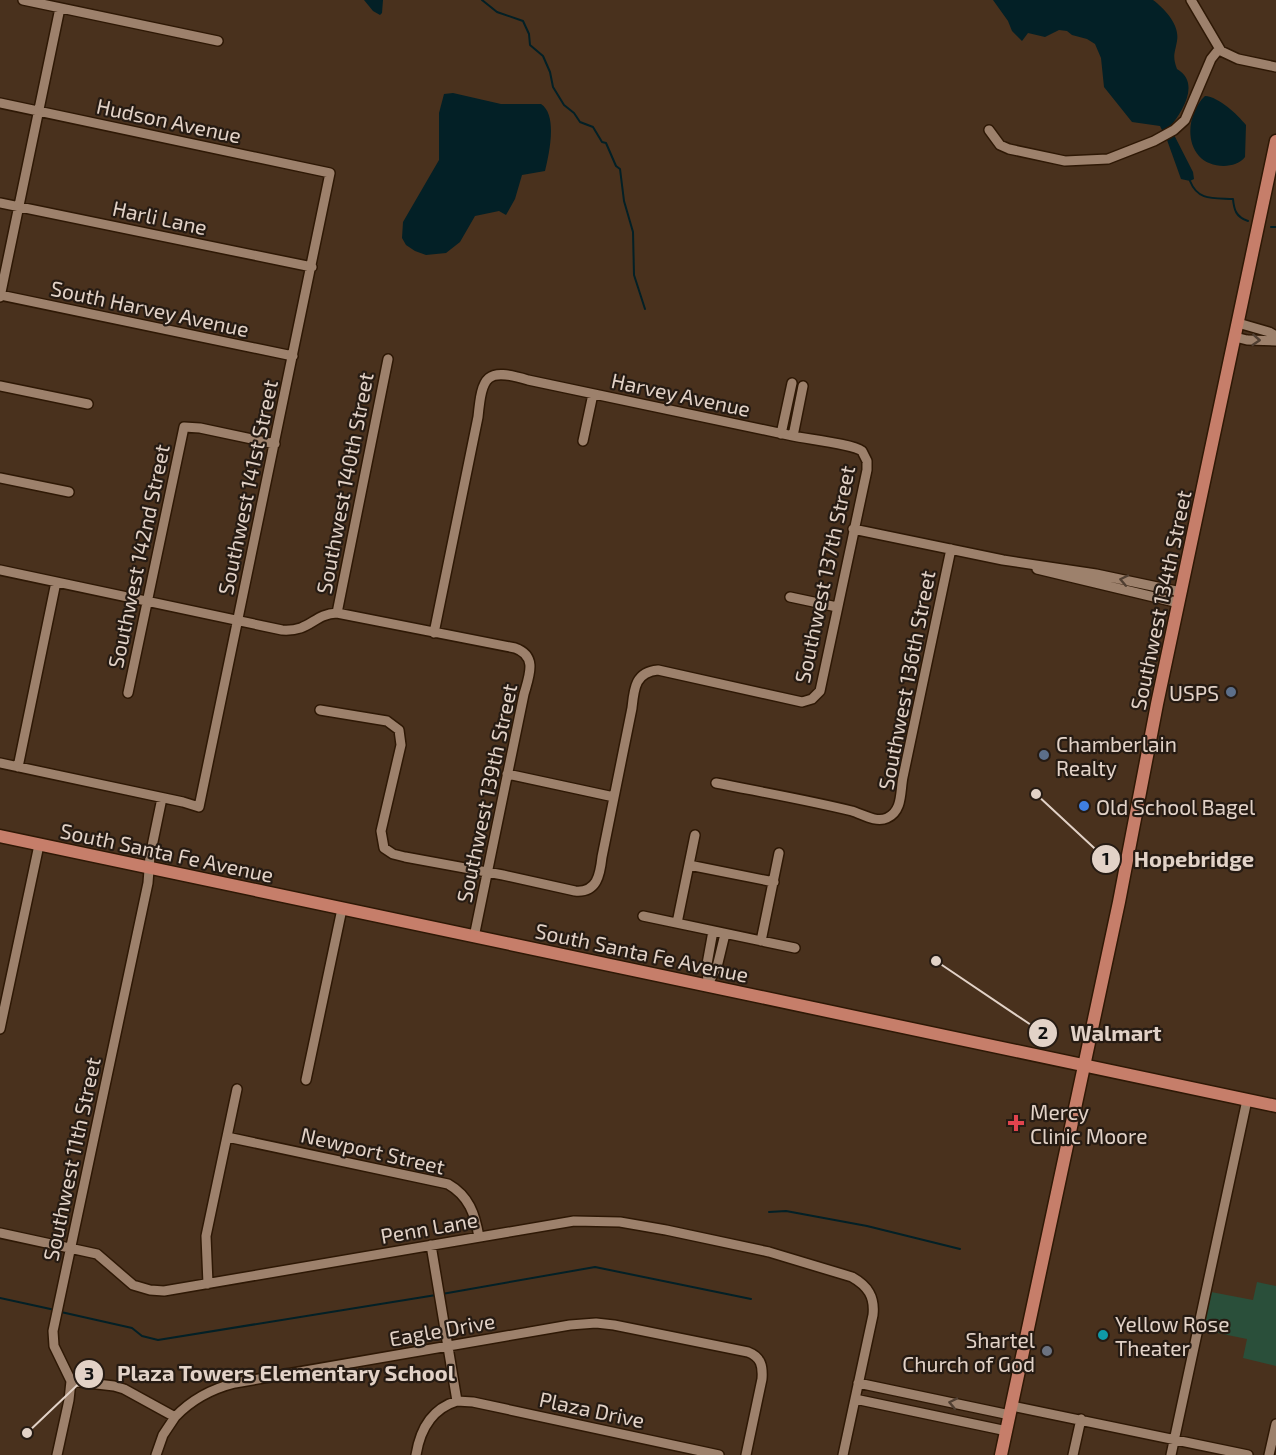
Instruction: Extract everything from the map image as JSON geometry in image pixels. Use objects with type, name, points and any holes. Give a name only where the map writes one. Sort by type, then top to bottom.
[{"type":"main road","name":"Southwest 134th Street","points":[[1001,1455],[1085,1066],[1180,597],[1276,141]]},
{"type":"main road","name":"South Santa Fe Avenue","points":[[0,836],[1276,1106]]},
{"type":"street","points":[[23,0],[218,41]]},
{"type":"street","points":[[1191,0],[1219,49],[1238,59],[1276,67]]},
{"type":"street","points":[[0,295],[60,8]]},
{"type":"street","points":[[989,130],[1000,145],[1009,149],[1065,161],[1108,159],[1174,130],[1188,116],[1211,59],[1219,49]]},
{"type":"street","name":"Hudson Avenue","points":[[0,102],[330,173]]},
{"type":"street","name":"Southwest 141st Street","points":[[162,798],[199,807],[330,173]]},
{"type":"street","name":"Harli Lane","points":[[0,203],[312,267]]},
{"type":"street","name":"South Harvey Avenue","points":[[0,295],[293,356]]},
{"type":"street","points":[[1238,323],[1276,336]]},
{"type":"street","points":[[1235,337],[1247,340],[1276,341]]},
{"type":"street","name":"Southwest 140th Street","points":[[337,613],[388,359]]},
{"type":"street","name":"Harvey Avenue","points":[[434,633],[478,417],[480,392],[489,378],[496,374],[508,374],[830,444],[849,445],[858,448],[864,454]]},
{"type":"street","points":[[781,434],[792,383]]},
{"type":"street","points":[[0,386],[88,404]]},
{"type":"street","points":[[793,436],[803,386]]},
{"type":"street","points":[[583,441],[592,394]]},
{"type":"street","points":[[788,399],[800,402]]},
{"type":"street","name":"Southwest 142nd Street","points":[[128,693],[184,427],[200,428],[275,444]]},
{"type":"street","name":"Southwest 137th Street","points":[[614,797],[634,689],[641,675],[651,670],[658,670],[802,702],[812,699],[820,691],[868,466],[864,454]]},
{"type":"street","points":[[0,478],[69,492]]},
{"type":"street","points":[[853,529],[1003,560],[1073,579],[1180,597]]},
{"type":"street","name":"Southwest 136th Street","points":[[716,783],[878,819],[891,816],[899,804],[951,549]]},
{"type":"street","points":[[0,570],[290,631],[303,629],[323,616],[337,613],[434,633]]},
{"type":"street","points":[[18,767],[56,582]]},
{"type":"street","points":[[790,597],[837,607]]},
{"type":"street","name":"Southwest 139th Street","points":[[434,633],[515,648],[528,656],[531,666],[474,937]]},
{"type":"street","points":[[320,710],[387,721],[399,730],[401,745],[381,831],[384,848],[393,854],[575,891],[581,892],[591,888],[600,874],[614,797],[507,774]]},
{"type":"street","points":[[0,763],[162,798]]},
{"type":"street","name":"Southwest 11th Street","points":[[71,1381],[54,1346],[53,1331],[145,897],[151,849],[162,798]]},
{"type":"street","points":[[676,923],[695,835]]},
{"type":"street","points":[[0,1029],[39,845]]},
{"type":"street","points":[[761,941],[779,853]]},
{"type":"street","points":[[689,865],[774,882]]},
{"type":"street","points":[[306,1080],[342,909]]},
{"type":"street","points":[[643,916],[795,948]]},
{"type":"street","points":[[708,984],[706,964],[713,931]]},
{"type":"street","points":[[708,984],[717,967],[725,934]]},
{"type":"street","points":[[208,1284],[206,1236],[237,1089]]},
{"type":"street","points":[[1171,1455],[1247,1100]]},
{"type":"street","name":"Newport Street","points":[[227,1137],[448,1184],[467,1200],[475,1214],[479,1237]]},
{"type":"street","name":"Penn Lane","points":[[0,1233],[88,1251],[103,1258],[128,1281],[141,1288],[164,1291],[574,1221],[620,1222],[769,1252],[852,1277],[862,1283],[870,1292],[873,1301],[873,1315],[858,1383]]},
{"type":"street","points":[[416,1455],[423,1429],[432,1416],[457,1401],[431,1245]]},
{"type":"street","name":"Eagle Drive","points":[[175,1417],[196,1399],[222,1386],[570,1325],[596,1323],[629,1327],[748,1352],[758,1358],[761,1362],[762,1379],[746,1455]]},
{"type":"street","points":[[57,1455],[71,1381],[105,1384],[124,1389],[175,1417],[163,1435],[156,1455]]},
{"type":"street","points":[[843,1455],[858,1383],[1011,1410],[1081,1419],[1248,1455]]},
{"type":"street","points":[[855,1399],[1007,1431]]},
{"type":"street","name":"Plaza Drive","points":[[457,1401],[473,1402],[719,1455]]},
{"type":"street","points":[[1073,1455],[1081,1419]]},
{"type":"street","points":[[1269,1455],[1276,1424]]},
{"type":"green space","points":[[1257,1282],[1276,1286],[1276,1366],[1243,1358],[1247,1339],[1203,1330],[1211,1292],[1253,1300]]},
{"type":"water","points":[[364,0],[383,0],[382,13],[380,15],[373,11]]},
{"type":"water","points":[[993,0],[1153,0],[1158,4],[1174,23],[1177,35],[1175,61],[1177,69],[1188,82],[1184,106],[1170,127],[1193,172],[1194,179],[1190,181],[1181,179],[1160,126],[1132,122],[1104,87],[1101,58],[1095,44],[1067,31],[1059,30],[1045,37],[1028,33],[1022,41],[1012,31],[1008,21]]},
{"type":"water","points":[[453,93],[501,104],[541,104],[546,109],[551,126],[548,155],[545,171],[522,175],[515,199],[506,215],[499,211],[475,216],[460,242],[446,253],[426,255],[406,245],[402,238],[403,222],[439,160],[439,113],[444,94]]},
{"type":"water","points":[[1205,96],[1222,103],[1246,125],[1245,157],[1235,164],[1222,166],[1209,163],[1203,160],[1194,149],[1190,133],[1191,125],[1196,109]]},
{"type":"waterway","points":[[482,0],[497,12],[523,21],[529,34],[530,45],[543,56],[553,87],[564,105],[580,122],[593,127],[602,142],[606,143],[616,166],[620,169],[624,201],[633,232],[634,275],[645,309]]},
{"type":"waterway","points":[[1190,181],[1197,192],[1202,195],[1233,199],[1236,213],[1248,221]]},
{"type":"waterway","points":[[1271,227],[1276,227]]},
{"type":"waterway","points":[[769,1212],[786,1211],[867,1226],[960,1249]]},
{"type":"waterway","points":[[442,1294],[595,1267],[751,1299]]},
{"type":"waterway","points":[[61,1312],[132,1328],[142,1336],[158,1340],[436,1295]]},
{"type":"waterway","points":[[0,1298],[55,1310]]},
{"type":"place","name":"USPS","points":[[1231,692]]},
{"type":"place","name":"Chamberlain Realty","points":[[1044,755]]},
{"type":"place","name":"Hopebridge","points":[[1036,794]]},
{"type":"place","name":"Old School Bagel","points":[[1084,806]]},
{"type":"place","name":"Walmart","points":[[936,961]]},
{"type":"place","name":"Mercy Clinic Moore","points":[[1016,1123]]},
{"type":"place","name":"Yellow Rose Theater","points":[[1103,1335]]},
{"type":"place","name":"Shartel Church of God","points":[[1047,1351]]},
{"type":"place","name":"Plaza Towers Elementary School","points":[[27,1433]]}]
